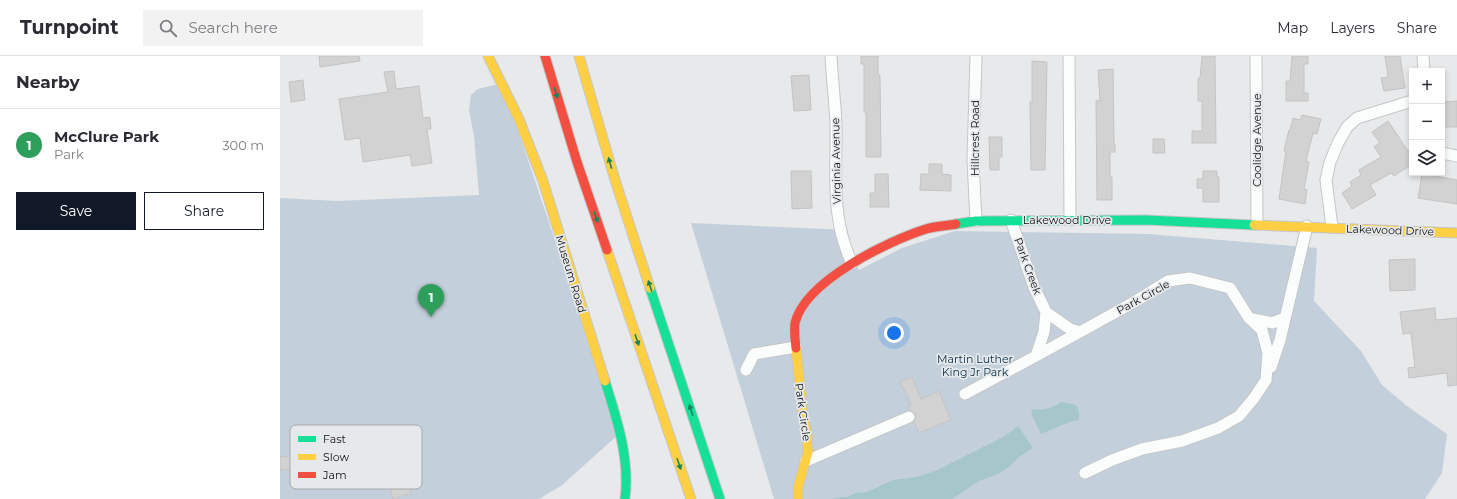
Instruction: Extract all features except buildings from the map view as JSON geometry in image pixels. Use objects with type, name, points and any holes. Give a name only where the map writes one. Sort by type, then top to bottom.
[{"type":"main road","name":"Museum Road","points":[[488,56],[519,119],[542,181],[618,424],[626,456],[627,488],[625,499]]},
{"type":"main road","points":[[545,56],[577,162],[690,499]]},
{"type":"main road","points":[[579,56],[618,187],[720,499]]},
{"type":"main road","name":"Lakewood Drive","points":[[796,347],[795,324],[802,307],[820,287],[852,263],[896,241],[927,229],[976,221],[1146,220],[1257,223],[1457,233]]},
{"type":"main road","name":"Park Circle","points":[[796,347],[808,452],[798,487],[798,499]]},
{"type":"street","name":"Virginia Avenue","points":[[831,56],[836,122],[836,209],[845,249],[852,263]]},
{"type":"street","name":"Hillcrest Road","points":[[976,56],[973,160],[976,221]]},
{"type":"street","points":[[1069,56],[1070,220]]},
{"type":"street","name":"Coolidge Avenue","points":[[1256,56],[1257,223]]},
{"type":"street","points":[[1423,56],[1424,68]]},
{"type":"street","points":[[1332,227],[1326,180],[1330,162],[1347,127],[1357,118],[1409,105]]},
{"type":"street","points":[[1445,154],[1457,156]]},
{"type":"street","name":"Park Creek","points":[[1011,220],[1034,287],[1046,312]]},
{"type":"street","points":[[1266,380],[1280,340],[1308,226]]},
{"type":"street","name":"Park Circle","points":[[1080,332],[1136,301],[1168,281],[1190,278],[1230,288],[1249,318],[1262,330],[1268,353],[1266,380],[1254,398],[1239,416],[1218,428],[1182,441],[1142,449],[1112,460],[1085,473]]},
{"type":"street","points":[[1036,356],[1044,332],[1046,312],[1070,329],[1080,332]]},
{"type":"street","points":[[1249,318],[1272,323],[1285,318]]},
{"type":"street","points":[[965,394],[1080,332]]},
{"type":"street","points":[[746,370],[754,354],[796,347]]},
{"type":"street","points":[[806,461],[909,417]]},
{"type":"green space","points":[[502,83],[620,433],[561,486],[539,499],[280,499],[280,198],[337,201],[479,195],[474,136],[469,110],[471,95],[478,89]]},
{"type":"green space","name":"Martin Luther King Jr Park","points":[[691,223],[848,230],[850,253],[859,270],[902,248],[955,231],[1148,234],[1317,248],[1314,301],[1361,351],[1382,385],[1407,406],[1447,434],[1442,473],[1425,499],[774,499]]},
{"type":"water","points":[[1061,402],[1076,405],[1079,412],[1079,420],[1072,421],[1041,434],[1031,413],[1033,409],[1041,410]]},
{"type":"water","points":[[1018,426],[1033,448],[998,474],[979,481],[952,499],[832,499],[848,497],[855,493],[867,492],[893,480],[916,477],[935,471],[1005,436]]},
{"type":"traffic: fast","points":[[956,224],[976,221],[1146,220],[1254,225]]},
{"type":"traffic: fast","points":[[650,288],[720,499]]},
{"type":"traffic: fast","points":[[605,381],[618,425],[624,454],[626,469],[625,499]]},
{"type":"traffic: slow","points":[[488,56],[519,119],[543,181],[605,381]]},
{"type":"traffic: slow","points":[[579,56],[615,180],[650,288]]},
{"type":"traffic: slow","points":[[1254,225],[1457,233]]},
{"type":"traffic: slow","points":[[607,250],[691,499]]},
{"type":"traffic: slow","points":[[796,348],[808,452],[798,487],[798,499]]},
{"type":"traffic: jam","points":[[545,56],[577,162],[607,250]]},
{"type":"traffic: jam","points":[[796,348],[795,323],[802,307],[814,292],[831,278],[870,253],[891,243],[926,229],[956,224]]},
{"type":"place","name":"McClure Park","points":[[431,317]]}]
